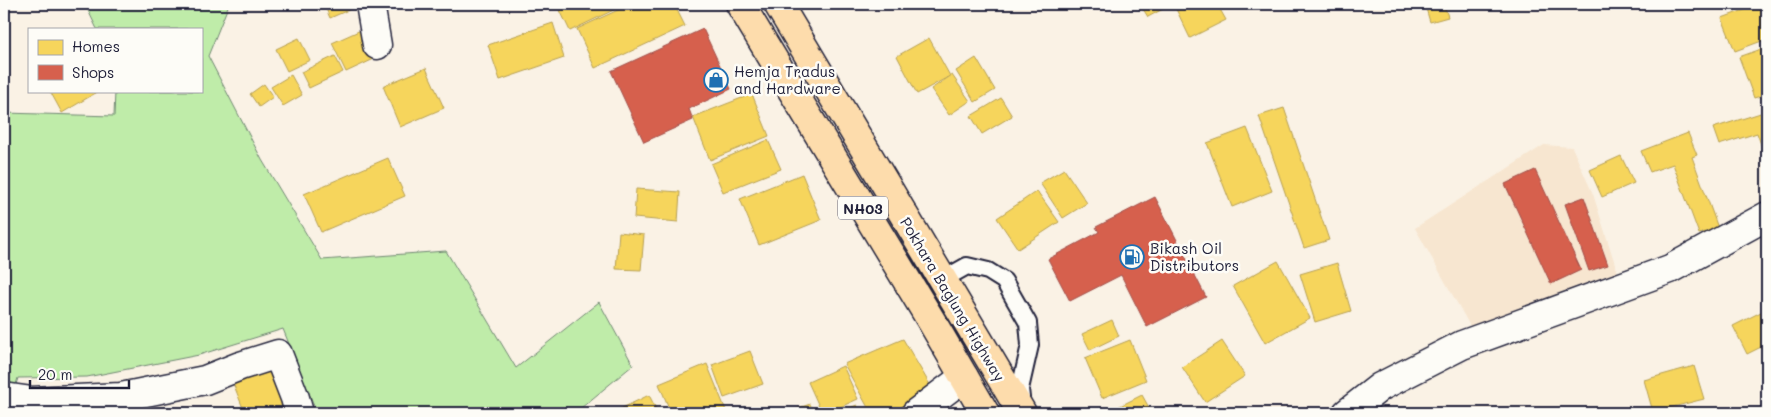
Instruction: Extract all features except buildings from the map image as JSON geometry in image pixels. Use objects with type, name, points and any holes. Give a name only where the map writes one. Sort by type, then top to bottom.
[{"type":"highway","name":"Pokhara Baglung Highway","points":[[740,4],[985,413]]},
{"type":"highway","name":"Pokhara Baglung Highway","points":[[778,4],[1022,413]]},
{"type":"street","points":[[370,4],[378,45]]},
{"type":"street","points":[[1347,413],[1380,387],[1462,345],[1670,268],[1767,216]]},
{"type":"street","points":[[4,397],[32,401],[121,397],[205,380],[278,354],[299,413]]},
{"type":"street","points":[[916,413],[964,377]]},
{"type":"lane","points":[[942,280],[967,266],[988,271],[1004,282],[1028,323],[1030,345],[1020,389],[1022,413]]},
{"type":"shaded area","points":[[1544,145],[1572,147],[1593,194],[1620,280],[1475,335],[1415,228]]},
{"type":"green space","points":[[85,4],[229,4],[208,56],[262,160],[322,260],[446,251],[516,368],[599,302],[633,365],[575,413],[317,413],[283,329],[199,355],[87,377],[18,378],[7,413],[4,413],[4,113],[114,116],[115,92],[202,92],[202,28],[97,28]]},
{"type":"place","name":"Hemja Tradus and Hardware","points":[[716,80]]},
{"type":"place","name":"Bikash Oil Distributors","points":[[1132,257]]}]
